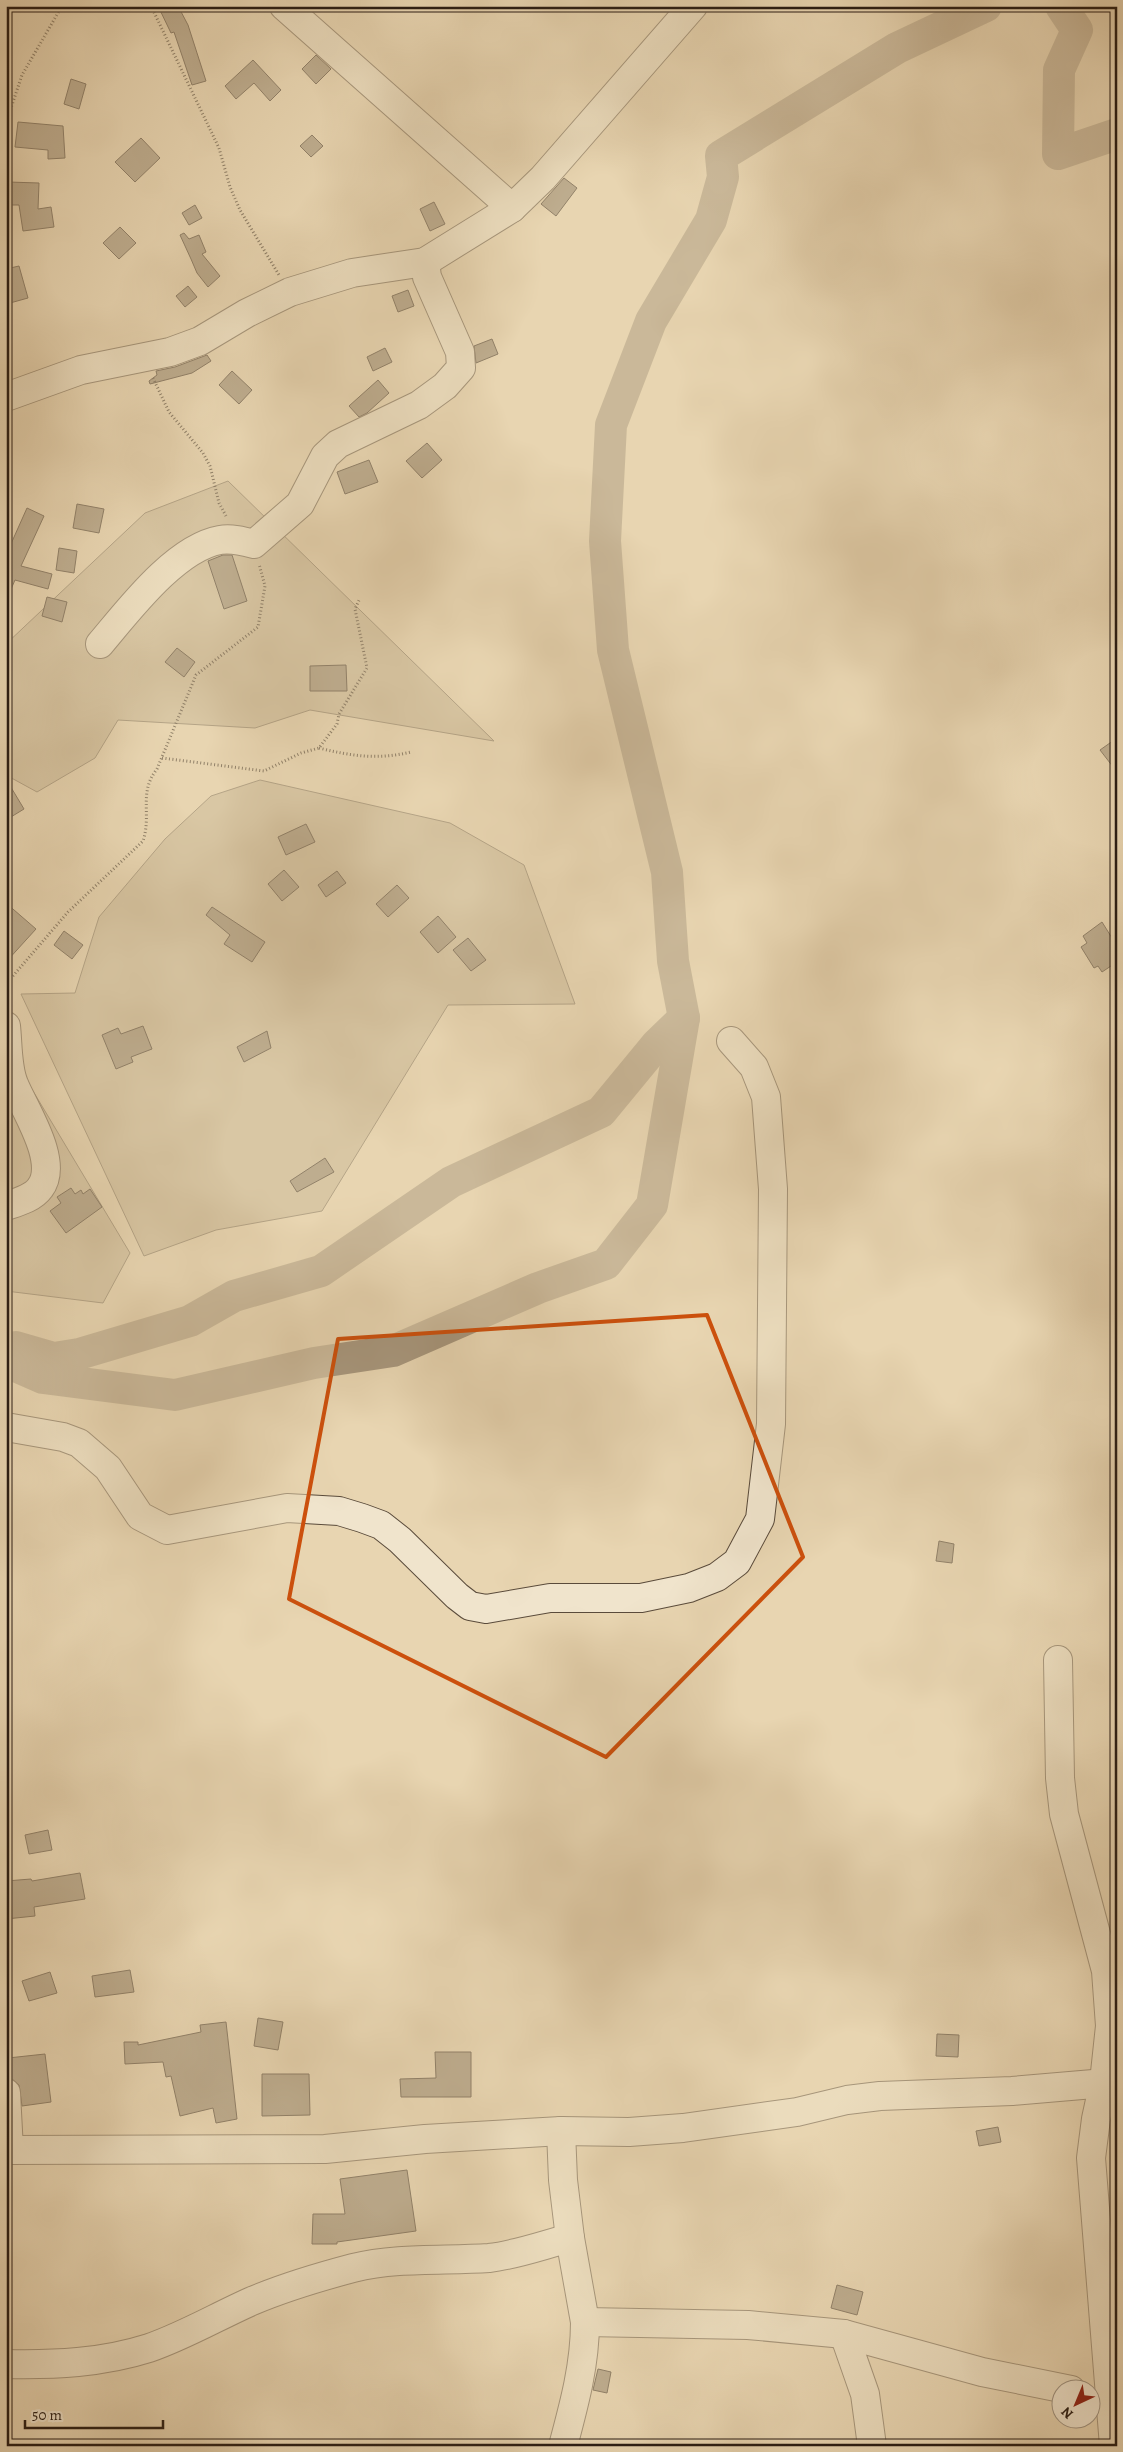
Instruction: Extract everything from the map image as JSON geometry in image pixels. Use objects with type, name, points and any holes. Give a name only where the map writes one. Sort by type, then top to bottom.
[{"type":"street","points":[[284,6],[512,208]]},
{"type":"street","points":[[6,397],[81,370],[170,352],[200,341],[247,313],[290,292],[352,273],[425,262],[512,208],[543,178],[693,6]]},
{"type":"street","points":[[100,644],[143,594],[170,568],[196,549],[220,540],[246,542],[300,504],[325,456],[338,444],[419,405],[445,386],[461,368],[460,352],[442,306],[427,277],[425,262]]},
{"type":"street","points":[[6,1026],[13,1082],[31,1118],[45,1158],[46,1178],[40,1189],[26,1199],[6,1206]]},
{"type":"street","points":[[6,1427],[63,1436],[79,1443],[108,1468],[140,1516],[167,1530],[287,1508],[339,1511],[381,1525],[400,1540],[457,1596],[470,1606],[486,1609],[550,1598],[642,1598],[689,1588],[717,1577],[737,1562],[760,1519],[771,1424],[773,1189],[766,1097],[754,1067],[731,1041]]},
{"type":"street","points":[[1058,1660],[1060,1778],[1064,1814],[1106,1971],[1110,2026],[1110,2082],[1096,2120],[1091,2158],[1094,2220],[1104,2300],[1100,2395],[1114,2446]]},
{"type":"street","points":[[6,2093],[7,2150],[325,2149],[424,2138],[561,2131],[629,2132],[683,2128],[797,2112],[847,2100],[872,2097],[1012,2092],[1110,2082]]},
{"type":"street","points":[[561,2131],[562,2180],[585,2322],[585,2344],[580,2377],[563,2446]]},
{"type":"street","points":[[6,2364],[56,2365],[105,2359],[149,2348],[253,2301],[316,2278],[356,2267],[454,2258],[489,2258],[516,2253],[570,2238]]},
{"type":"street","points":[[585,2322],[748,2325],[844,2334],[982,2372],[1050,2386]]},
{"type":"street","points":[[844,2334],[865,2394],[872,2446]]},
{"type":"path","points":[[6,123],[22,75],[62,6]]},
{"type":"path","points":[[152,6],[219,148],[230,187],[240,210],[290,292]]},
{"type":"path","points":[[6,984],[68,912],[142,841],[147,828],[145,793],[150,778],[162,758],[196,675],[258,627],[265,586],[246,542],[219,503],[210,466],[203,453],[169,412],[144,357]]},
{"type":"path","points":[[319,748],[337,724],[339,714],[367,668],[355,609],[360,598]]},
{"type":"path","points":[[162,758],[264,770],[301,753],[319,748],[352,756],[372,758],[392,757],[411,752]]},
{"type":"highlighted area","points":[[707,1315],[803,1557],[606,1757],[289,1599],[338,1339]]},
{"type":"shaded area","points":[[228,481],[494,741],[310,710],[255,728],[118,720],[95,758],[37,792],[6,775],[6,644],[145,513]]},
{"type":"shaded area","points":[[260,780],[450,823],[524,865],[575,1004],[448,1005],[322,1211],[216,1230],[144,1256],[21,994],[75,993],[99,917],[165,839],[211,796]]},
{"type":"shaded area","points":[[6,1046],[130,1253],[103,1303],[6,1291]]},
{"type":"building","points":[[158,6],[178,6],[188,25],[206,81],[192,85],[174,32],[171,33]]},
{"type":"building","points":[[316,55],[331,69],[316,84],[302,69]]},
{"type":"building","points":[[253,60],[281,90],[270,101],[254,83],[236,99],[225,86]]},
{"type":"building","points":[[71,79],[86,84],[79,109],[64,104]]},
{"type":"building","points":[[18,122],[63,126],[65,158],[48,159],[48,150],[15,147]]},
{"type":"building","points":[[312,135],[323,146],[311,157],[300,146]]},
{"type":"building","points":[[141,138],[160,158],[135,182],[115,162]]},
{"type":"building","points":[[564,178],[577,188],[556,216],[541,204]]},
{"type":"building","points":[[8,182],[39,183],[38,209],[51,207],[54,227],[23,231],[19,205],[7,205]]},
{"type":"building","points":[[434,202],[445,224],[430,231],[420,209]]},
{"type":"building","points":[[195,205],[202,218],[189,225],[182,213]]},
{"type":"building","points":[[120,227],[136,243],[119,259],[103,243]]},
{"type":"building","points":[[184,233],[189,239],[199,235],[206,252],[202,254],[220,276],[208,287],[197,273],[180,235]]},
{"type":"building","points":[[19,266],[28,298],[10,303],[6,291],[6,269]]},
{"type":"building","points":[[188,286],[197,297],[185,307],[176,296]]},
{"type":"building","points":[[408,290],[414,306],[398,312],[392,296]]},
{"type":"building","points":[[492,339],[498,354],[476,363],[474,346]]},
{"type":"building","points":[[385,348],[392,362],[373,371],[367,357]]},
{"type":"building","points":[[207,355],[211,361],[192,373],[150,384],[149,381],[157,375],[156,371],[175,367]]},
{"type":"building","points":[[232,371],[252,390],[239,404],[219,385]]},
{"type":"building","points":[[378,380],[389,393],[367,413],[359,417],[349,406]]},
{"type":"building","points":[[427,443],[442,460],[422,478],[406,461]]},
{"type":"building","points":[[369,460],[378,482],[345,494],[337,472]]},
{"type":"building","points":[[77,504],[104,509],[99,533],[73,528]]},
{"type":"building","points":[[27,508],[44,516],[21,566],[52,574],[48,589],[15,580],[8,596],[6,571],[10,557],[6,555]]},
{"type":"building","points":[[59,548],[77,551],[74,573],[56,570]]},
{"type":"building","points":[[223,555],[232,555],[247,601],[224,609],[208,561]]},
{"type":"building","points":[[47,597],[67,602],[62,622],[42,616]]},
{"type":"building","points":[[177,648],[195,662],[184,677],[165,662]]},
{"type":"building","points":[[346,665],[347,691],[310,691],[310,666]]},
{"type":"building","points":[[1117,738],[1117,772],[1100,750]]},
{"type":"building","points":[[6,779],[24,809],[6,820]]},
{"type":"building","points":[[306,824],[315,842],[286,855],[278,837]]},
{"type":"building","points":[[284,870],[299,887],[282,901],[268,884]]},
{"type":"building","points":[[337,871],[346,883],[326,897],[318,885]]},
{"type":"building","points":[[397,885],[409,898],[388,917],[376,904]]},
{"type":"building","points":[[6,903],[36,929],[6,962]]},
{"type":"building","points":[[212,907],[265,942],[252,962],[224,944],[230,935],[206,915]]},
{"type":"building","points":[[438,916],[456,937],[438,953],[420,932]]},
{"type":"building","points":[[1102,922],[1117,946],[1117,962],[1102,972],[1098,966],[1094,968],[1081,947],[1087,943],[1083,936]]},
{"type":"building","points":[[64,931],[83,945],[72,959],[54,945]]},
{"type":"building","points":[[468,938],[486,960],[471,971],[453,950]]},
{"type":"building","points":[[143,1026],[152,1049],[131,1057],[133,1062],[116,1069],[102,1035],[118,1028],[121,1034]]},
{"type":"building","points":[[267,1031],[271,1048],[244,1062],[237,1047]]},
{"type":"building","points":[[325,1158],[334,1172],[297,1192],[290,1181]]},
{"type":"building","points":[[71,1188],[75,1194],[81,1190],[83,1194],[90,1189],[102,1207],[66,1233],[50,1211],[61,1203],[57,1197]]},
{"type":"building","points":[[939,1541],[954,1544],[952,1563],[936,1561]]},
{"type":"building","points":[[48,1830],[52,1850],[29,1854],[25,1835]]},
{"type":"building","points":[[80,1873],[85,1899],[34,1907],[35,1916],[6,1919],[6,1881],[31,1879],[32,1881]]},
{"type":"building","points":[[130,1970],[134,1992],[95,1997],[92,1976]]},
{"type":"building","points":[[50,1972],[57,1993],[29,2001],[22,1981]]},
{"type":"building","points":[[258,2018],[283,2022],[278,2050],[254,2046]]},
{"type":"building","points":[[226,2022],[237,2119],[216,2123],[213,2108],[180,2116],[171,2076],[166,2077],[163,2062],[125,2064],[124,2042],[138,2042],[138,2045],[201,2032],[200,2025]]},
{"type":"building","points":[[937,2034],[959,2035],[958,2057],[936,2056]]},
{"type":"building","points":[[435,2052],[471,2052],[471,2097],[401,2097],[400,2079],[436,2078]]},
{"type":"building","points":[[45,2054],[51,2102],[22,2106],[19,2085],[11,2078],[8,2058]]},
{"type":"building","points":[[262,2074],[309,2074],[310,2115],[262,2116]]},
{"type":"building","points":[[998,2127],[1001,2142],[979,2146],[976,2131]]},
{"type":"building","points":[[407,2170],[416,2231],[337,2242],[337,2244],[312,2244],[313,2214],[345,2214],[340,2179]]},
{"type":"building","points":[[837,2285],[863,2292],[857,2315],[831,2308]]},
{"type":"building","points":[[598,2369],[611,2372],[607,2393],[593,2390]]},
{"type":"waterway","points":[[6,1362],[43,1378],[175,1395],[314,1363],[393,1351],[538,1288],[606,1264],[652,1205],[684,1018],[673,961],[667,872],[613,650],[605,541],[611,425],[651,321],[711,220],[723,177],[721,156],[897,48],[986,6]]},
{"type":"waterway","points":[[1061,6],[1077,30],[1059,70],[1058,154],[1117,134]]},
{"type":"waterway","points":[[16,1347],[54,1358],[79,1354],[190,1321],[234,1296],[321,1271],[451,1182],[601,1112],[657,1044],[684,1018]]}]
